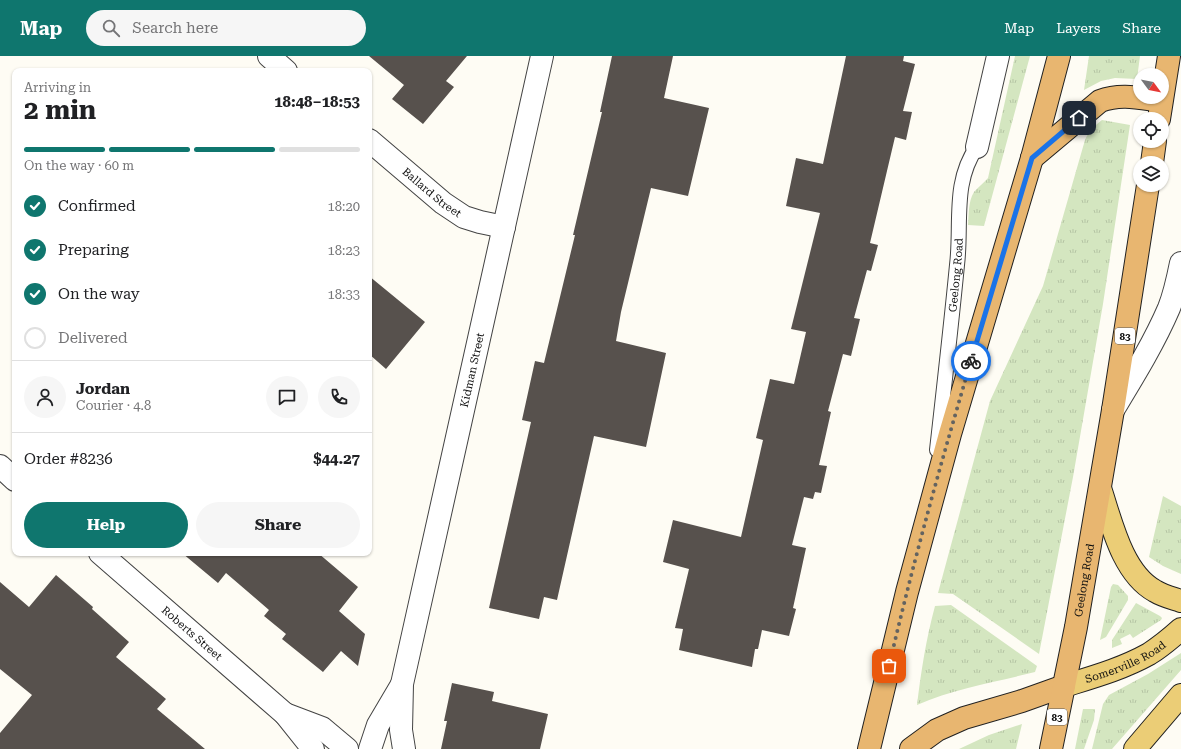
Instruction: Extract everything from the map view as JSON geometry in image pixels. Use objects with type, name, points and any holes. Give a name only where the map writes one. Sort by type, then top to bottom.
[{"type":"highway","name":"Geelong Road","points":[[869,749],[899,624],[950,434],[1032,158],[1058,56]]},
{"type":"highway","points":[[1032,158],[1100,101],[1113,96],[1123,96],[1160,110],[1169,56]]},
{"type":"highway","name":"Geelong Road","points":[[1051,749],[1078,619],[1113,410],[1147,192]]},
{"type":"highway","points":[[911,749],[937,730],[964,718],[1022,701],[1064,686]]},
{"type":"main road","points":[[1100,488],[1119,543],[1132,569],[1154,591],[1181,601]]},
{"type":"main road","name":"Somerville Road","points":[[1064,686],[1105,673],[1149,654],[1181,629]]},
{"type":"main road","points":[[1135,749],[1181,695]]},
{"type":"street","points":[[269,56],[283,68]]},
{"type":"street","name":"Kidman Street","points":[[404,749],[401,730],[402,684],[542,56]]},
{"type":"street","name":"Geelong Road","points":[[977,147],[998,56]]},
{"type":"street","name":"Ballard Street","points":[[372,143],[443,203],[464,217],[504,227]]},
{"type":"street","name":"Geelong Road","points":[[1113,410],[1144,357],[1169,308],[1175,291],[1181,263]]},
{"type":"street","points":[[0,466],[12,477]]},
{"type":"street","name":"Roberts Street","points":[[103,556],[285,714],[313,749]]},
{"type":"street","name":"Kidman Street","points":[[370,749],[378,725],[402,684]]},
{"type":"street","name":"Roberts Street","points":[[285,714],[322,728],[347,749]]},
{"type":"lane","name":"Geelong Road","points":[[932,500],[958,258],[960,190],[968,162],[977,147]]},
{"type":"green space","points":[[1015,56],[1030,56],[984,226],[968,225],[969,208],[972,196],[988,178]]},
{"type":"green space","points":[[1089,56],[1140,56],[1138,68],[1133,68],[1133,79],[1115,78],[1101,81],[1084,90]]},
{"type":"green space","points":[[1102,120],[1130,125],[1103,304],[1073,477],[1039,654],[953,594],[938,593],[990,401],[1043,286],[1085,140],[1092,129]]},
{"type":"green space","points":[[1163,496],[1181,506],[1181,574],[1163,566],[1149,557]]},
{"type":"green space","points":[[1113,584],[1118,585],[1128,596],[1128,600],[1106,637],[1100,640],[1111,587]]},
{"type":"green space","points":[[1136,603],[1160,616],[1162,618],[1161,620],[1133,638],[1130,634],[1120,639],[1122,644],[1112,648],[1112,640]]},
{"type":"green space","points":[[951,605],[1037,666],[1035,672],[946,694],[917,705],[924,656],[935,606]]},
{"type":"green space","points":[[1181,653],[1181,670],[1112,749],[1092,749],[1103,704],[1109,695],[1148,674]]},
{"type":"green space","points":[[1083,709],[1095,709],[1094,720],[1084,749],[1075,749]]},
{"type":"green space","points":[[1022,724],[1016,749],[959,749],[989,735]]},
{"type":"building","points":[[369,56],[467,56],[446,81],[454,87],[423,124],[392,99],[404,85]]},
{"type":"building","points":[[612,56],[673,56],[664,98],[709,108],[688,196],[651,188],[621,312],[616,341],[666,353],[646,447],[594,436],[557,600],[544,597],[539,619],[489,608],[531,422],[522,420],[535,361],[544,363],[575,235],[573,235],[602,112],[600,112]]},
{"type":"building","points":[[846,56],[904,56],[903,61],[915,64],[903,111],[912,112],[906,140],[895,137],[870,243],[878,245],[871,271],[867,270],[854,318],[860,319],[851,356],[843,354],[828,411],[831,412],[819,465],[827,466],[821,493],[815,492],[813,499],[804,497],[792,545],[806,548],[793,608],[796,609],[789,636],[762,630],[758,649],[755,649],[752,667],[679,650],[683,629],[675,628],[689,569],[663,562],[673,520],[741,537],[763,440],[756,438],[770,379],[794,384],[806,332],[791,329],[820,213],[786,206],[796,158],[823,164]]},
{"type":"building","points":[[372,278],[425,322],[386,369],[372,357]]},
{"type":"building","points":[[186,556],[322,556],[358,587],[339,611],[365,634],[358,666],[341,651],[323,672],[282,639],[286,634],[264,616],[269,610],[226,573],[218,583]]},
{"type":"building","points":[[56,575],[93,607],[92,609],[129,642],[116,657],[166,699],[157,709],[205,749],[0,749],[0,733],[32,695],[0,669],[0,582],[29,607]]},
{"type":"building","points":[[452,683],[494,692],[492,701],[548,714],[540,749],[441,749],[447,721],[444,721]]},
{"type":"way so far","points":[[889,666],[907,592],[971,361]]},
{"type":"route","points":[[971,361],[1032,158],[1079,118]]}]
